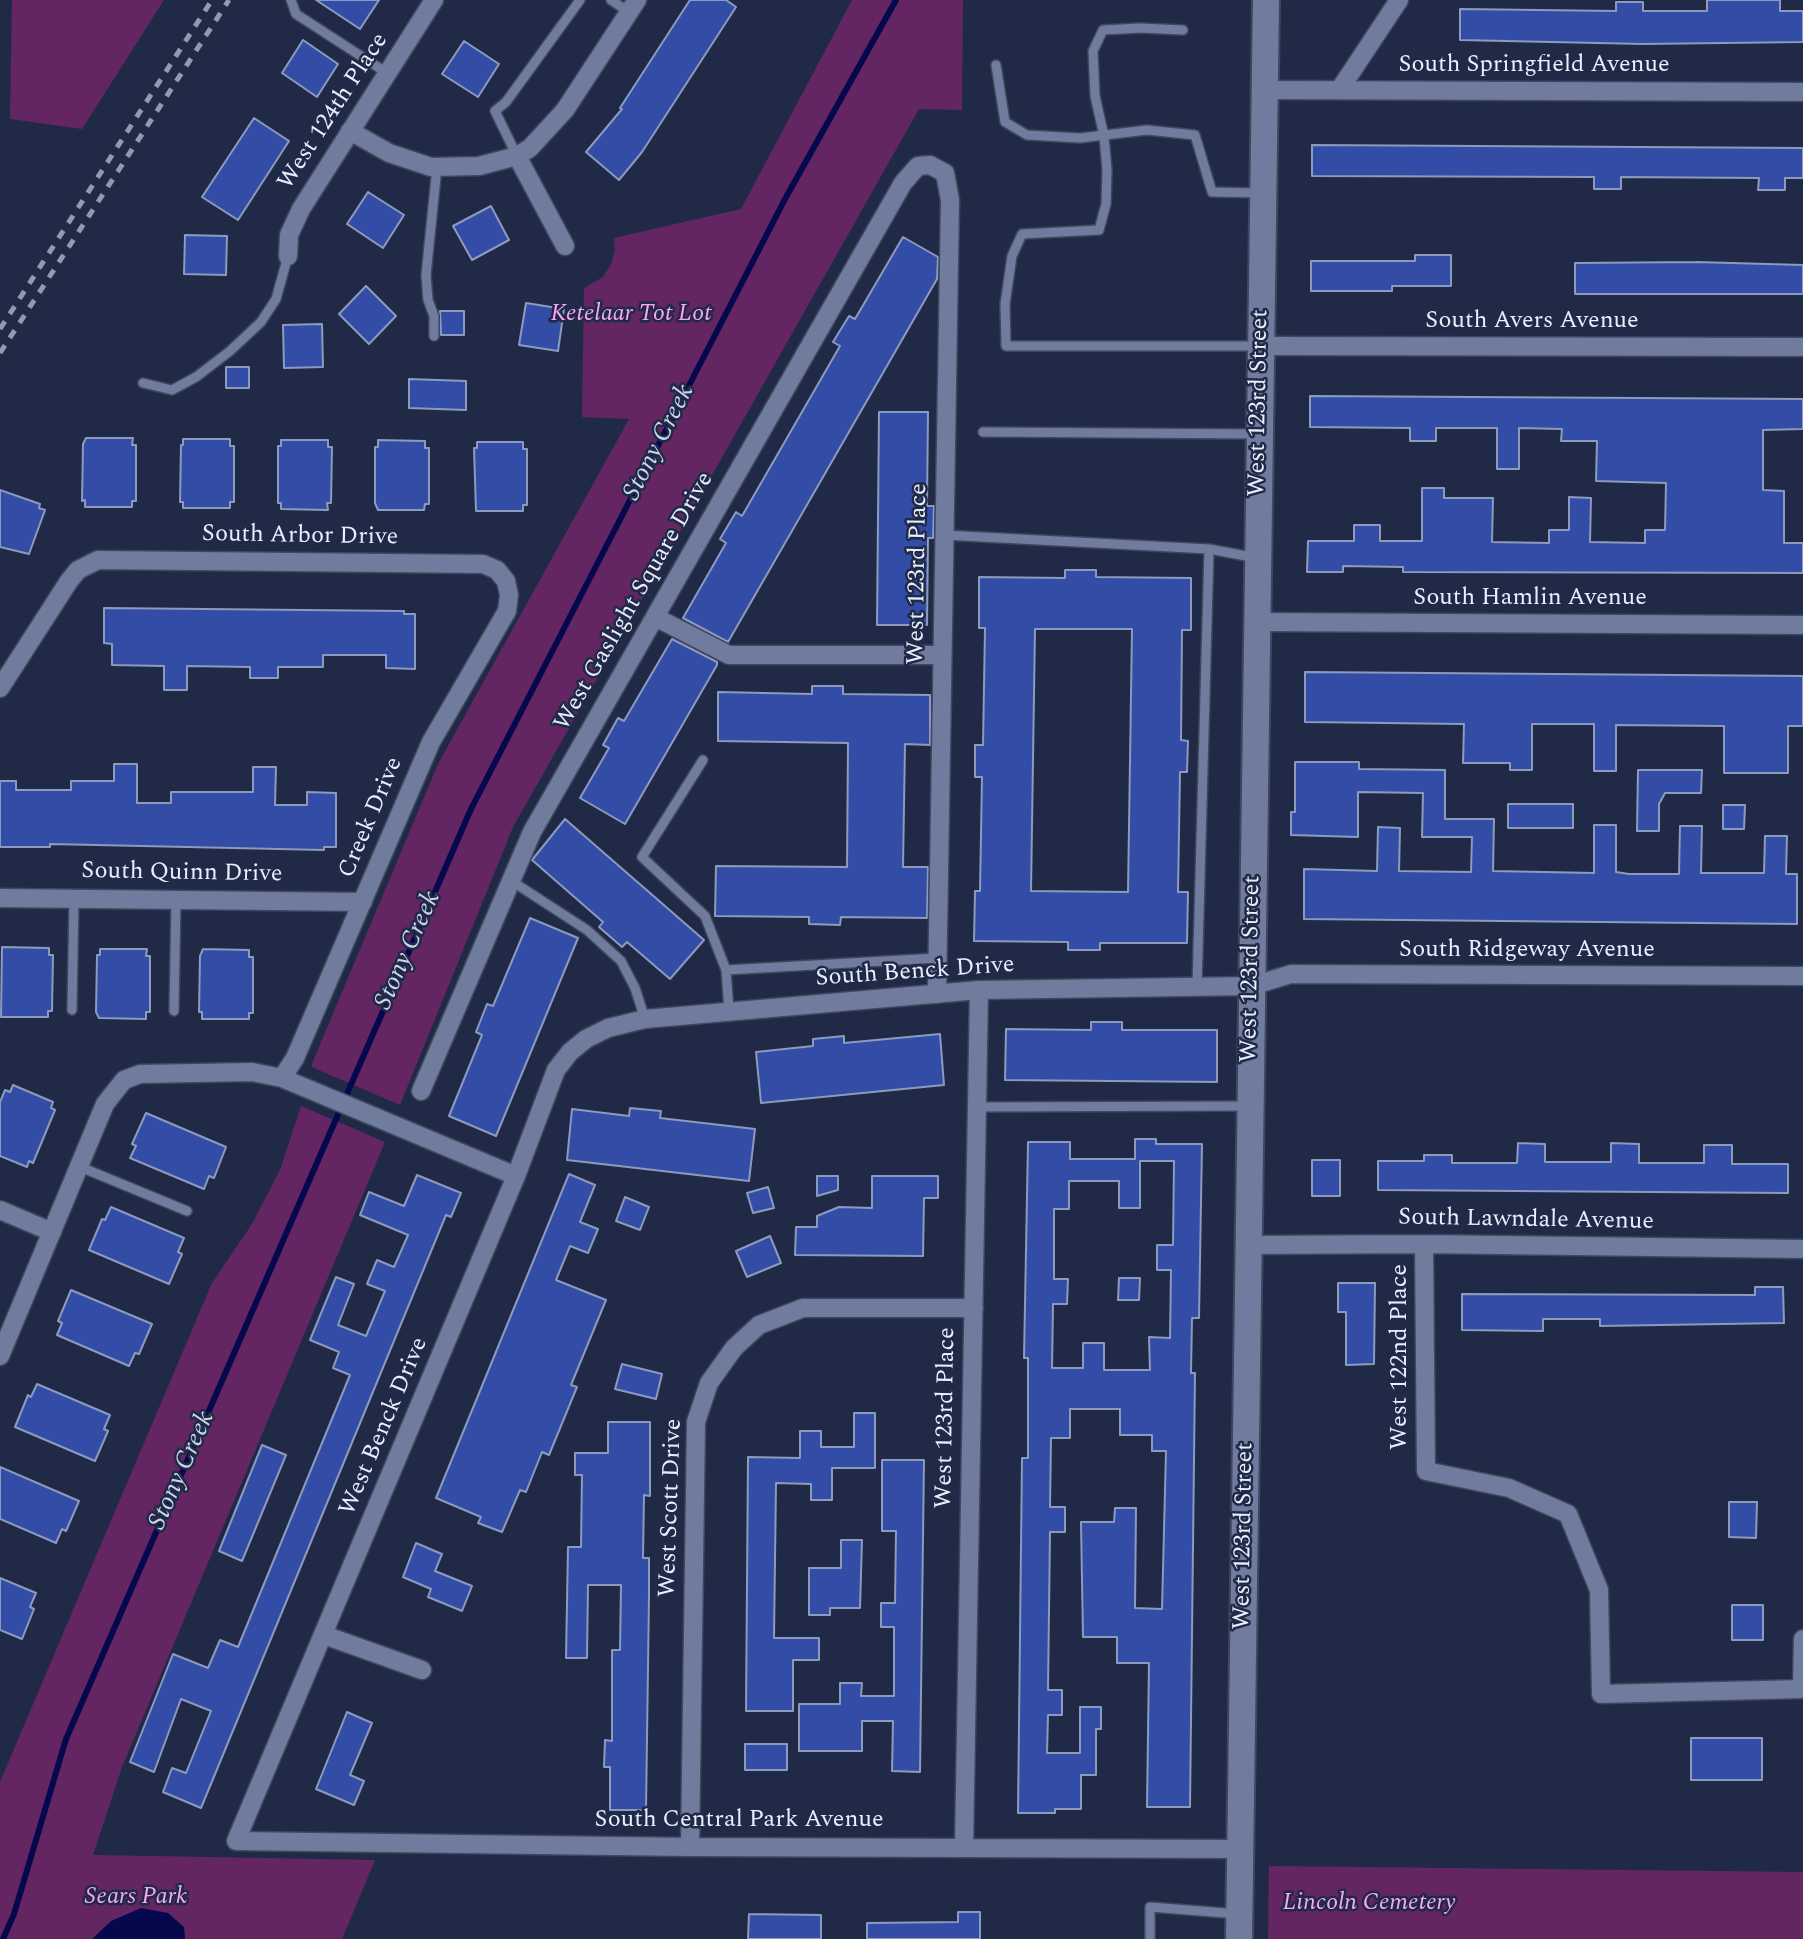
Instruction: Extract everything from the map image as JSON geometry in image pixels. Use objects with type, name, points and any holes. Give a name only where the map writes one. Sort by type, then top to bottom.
[{"type":"street","name":"West 124th Place","points":[[288,256],[289,235],[295,220],[435,0]]},
{"type":"street","name":"West 123rd Street","points":[[1239,1927],[1266,0]]},
{"type":"street","points":[[1340,89],[1399,0]]},
{"type":"street","points":[[351,131],[389,153],[438,167],[479,166],[517,156],[530,148],[565,110],[633,6]]},
{"type":"street","name":"South Springfield Avenue","points":[[1265,90],[1803,92]]},
{"type":"street","points":[[517,156],[565,246]]},
{"type":"street","name":"West 123rd Place","points":[[930,164],[945,173],[950,200],[937,994]]},
{"type":"street","name":"West Gaslight Square Drive","points":[[421,1091],[532,832],[903,183],[918,166],[930,164]]},
{"type":"street","name":"South Avers Avenue","points":[[1261,346],[1803,347]]},
{"type":"street","name":"South Arbor Drive","points":[[0,688],[69,581],[87,564],[113,558],[483,564],[497,570],[506,581]]},
{"type":"street","name":"Creek Drive","points":[[282,1078],[295,1058],[431,742],[507,611],[509,595],[506,581]]},
{"type":"street","points":[[654,617],[729,655],[942,655]]},
{"type":"street","name":"South Hamlin Avenue","points":[[1257,622],[1803,625]]},
{"type":"street","name":"South Quinn Drive","points":[[0,898],[363,902]]},
{"type":"street","name":"South Ridgeway Avenue","points":[[1252,986],[1291,974],[1803,976]]},
{"type":"street","name":"South Benck Drive","points":[[586,1039],[608,1028],[645,1019],[979,990],[1252,986]]},
{"type":"street","name":"West 123rd Place","points":[[964,1846],[979,990]]},
{"type":"street","name":"West Benck Drive","points":[[236,1840],[516,1176],[556,1070],[570,1052],[586,1039]]},
{"type":"street","points":[[0,1356],[105,1104],[124,1080],[154,1071],[252,1072],[282,1078],[516,1176]]},
{"type":"street","points":[[0,1210],[52,1232]]},
{"type":"street","name":"South Lawndale Avenue","points":[[1249,1245],[1424,1244],[1803,1249]]},
{"type":"street","name":"West 122nd Place","points":[[1424,1244],[1426,1471],[1509,1488],[1568,1514],[1599,1590],[1601,1694],[1803,1689]]},
{"type":"street","name":"West Scott Drive","points":[[690,1847],[696,1422],[709,1383],[734,1348],[760,1325],[803,1308],[974,1308]]},
{"type":"street","points":[[324,1634],[422,1670]]},
{"type":"street","points":[[1803,1640],[1803,1689]]},
{"type":"street","name":"South Central Park Avenue","points":[[236,1840],[690,1847],[1241,1849]]},
{"type":"lane","points":[[291,0],[296,13],[387,73]]},
{"type":"lane","points":[[517,156],[495,111],[506,102],[580,0]]},
{"type":"lane","points":[[611,0],[633,6]]},
{"type":"lane","points":[[1183,30],[1103,30],[1093,51],[1094,96],[1104,136],[1106,204],[1099,230],[1022,234],[1011,268],[1005,304],[1006,345],[1261,346]]},
{"type":"lane","points":[[996,65],[1005,122],[1027,135],[1080,138],[1147,130],[1195,135],[1212,192],[1263,193]]},
{"type":"lane","points":[[433,336],[434,316],[428,300],[426,275],[438,167]]},
{"type":"lane","points":[[144,383],[172,390],[196,377],[230,351],[261,321],[276,299],[288,256]]},
{"type":"lane","points":[[982,432],[1260,434]]},
{"type":"lane","points":[[944,535],[1209,549],[1258,558]]},
{"type":"lane","points":[[1197,987],[1209,549]]},
{"type":"lane","points":[[703,760],[642,857],[705,916],[726,970],[729,1011]]},
{"type":"lane","points":[[510,880],[587,930],[621,961],[635,988],[645,1019]]},
{"type":"lane","points":[[72,1010],[75,897]]},
{"type":"lane","points":[[174,1011],[176,898]]},
{"type":"lane","points":[[726,970],[937,958]]},
{"type":"lane","points":[[977,1107],[1250,1106]]},
{"type":"lane","points":[[78,1166],[187,1211]]},
{"type":"lane","points":[[1150,1939],[1150,1907],[1239,1927]]},
{"type":"green space","points":[[12,0],[164,0],[82,129],[10,119]]},
{"type":"green space","name":"Ketelaar Tot Lot","points":[[852,0],[963,0],[962,110],[919,109],[513,827],[400,1105],[311,1066],[438,764],[629,419],[582,417],[584,288],[603,277],[611,264],[615,251],[614,238],[741,209]]},
{"type":"green space","name":"Sears Park","points":[[301,1106],[385,1142],[122,1767],[93,1855],[375,1860],[342,1939],[0,1939],[0,1782],[212,1283],[252,1224],[280,1170]]},
{"type":"green space","name":"Lincoln Cemetery","points":[[1269,1866],[1803,1872],[1803,1939],[1268,1939]]},
{"type":"shaded area","points":[[141,1908],[168,1913],[184,1927],[185,1939],[92,1939],[111,1921]]},
{"type":"building","points":[[316,0],[379,0],[360,29]]},
{"type":"building","points":[[690,0],[726,0],[736,7],[642,152],[619,180],[586,152],[622,109],[620,108]]},
{"type":"building","points":[[1707,0],[1780,0],[1780,11],[1803,11],[1803,42],[1643,44],[1460,40],[1460,9],[1616,11],[1616,2],[1643,2],[1643,11],[1707,11]]},
{"type":"building","points":[[303,40],[338,64],[317,97],[282,73]]},
{"type":"building","points":[[464,41],[499,64],[478,97],[442,74]]},
{"type":"building","points":[[254,118],[289,141],[238,220],[202,197]]},
{"type":"building","points":[[1312,145],[1803,148],[1803,178],[1785,178],[1785,190],[1758,190],[1759,178],[1621,177],[1621,189],[1594,189],[1594,177],[1312,176]]},
{"type":"building","points":[[368,192],[404,215],[383,248],[347,224]]},
{"type":"building","points":[[491,206],[509,240],[472,260],[453,226]]},
{"type":"building","points":[[185,235],[227,236],[226,275],[184,274]]},
{"type":"building","points":[[903,237],[938,257],[937,279],[728,642],[683,618],[726,543],[720,539],[736,512],[742,516],[840,346],[833,342],[849,316],[855,319]]},
{"type":"building","points":[[1415,255],[1451,255],[1451,286],[1392,286],[1392,291],[1311,291],[1311,261],[1415,261]]},
{"type":"building","points":[[1575,263],[1803,265],[1803,294],[1575,294]]},
{"type":"building","points":[[366,286],[396,316],[369,344],[339,314]]},
{"type":"building","points":[[526,303],[564,309],[558,351],[519,345]]},
{"type":"building","points":[[440,311],[464,311],[464,335],[441,335]]},
{"type":"building","points":[[322,324],[323,367],[284,368],[283,325]]},
{"type":"building","points":[[226,367],[249,367],[249,388],[226,388]]},
{"type":"building","points":[[409,379],[466,381],[466,410],[409,408]]},
{"type":"building","points":[[1310,396],[1803,399],[1803,429],[1763,430],[1763,490],[1784,491],[1784,543],[1803,543],[1803,573],[1403,572],[1403,567],[1343,566],[1343,572],[1307,572],[1308,541],[1354,541],[1354,525],[1380,525],[1380,541],[1422,541],[1422,488],[1444,488],[1444,498],[1493,498],[1492,542],[1549,543],[1549,530],[1569,530],[1569,497],[1591,498],[1590,542],[1645,543],[1645,530],[1665,530],[1666,483],[1596,481],[1597,441],[1561,441],[1562,429],[1519,428],[1519,469],[1497,469],[1497,428],[1436,428],[1436,441],[1410,441],[1410,428],[1310,427]]},
{"type":"building","points":[[879,412],[928,412],[927,506],[934,506],[933,538],[928,538],[927,625],[877,625]]},
{"type":"building","points":[[86,438],[133,438],[132,445],[136,445],[136,501],[132,501],[132,507],[85,507],[85,500],[82,501],[83,444]]},
{"type":"building","points":[[183,439],[230,439],[230,446],[234,446],[234,502],[230,502],[230,508],[183,508],[183,502],[180,502]]},
{"type":"building","points":[[281,440],[328,440],[328,447],[332,447],[331,503],[327,503],[328,510],[281,509],[281,503],[278,503],[278,446],[281,446]]},
{"type":"building","points":[[378,440],[425,441],[425,448],[429,448],[429,504],[425,504],[424,510],[378,510],[375,503],[375,447],[378,447]]},
{"type":"building","points":[[477,442],[523,442],[523,449],[527,449],[527,505],[523,505],[523,511],[476,511],[474,448],[477,448]]},
{"type":"building","points":[[0,490],[40,504],[39,508],[45,510],[29,554],[0,547]]},
{"type":"building","points":[[1065,570],[1096,570],[1096,577],[1191,578],[1191,630],[1182,630],[1181,740],[1188,741],[1187,772],[1180,772],[1178,892],[1188,892],[1187,943],[1100,943],[1100,950],[1068,950],[1068,942],[974,941],[975,891],[980,891],[982,777],[975,777],[975,745],[983,745],[985,628],[979,628],[979,577],[1065,578]],"holes":[[[1035,629],[1132,629],[1128,892],[1031,891]]]},
{"type":"building","points":[[104,608],[404,611],[404,614],[415,614],[415,669],[386,668],[386,655],[323,655],[323,667],[278,667],[278,678],[250,678],[250,667],[187,666],[187,690],[164,690],[164,666],[112,665],[112,644],[104,643]]},
{"type":"building","points":[[672,639],[717,662],[717,665],[625,824],[580,798],[609,748],[603,745],[618,718],[624,721]]},
{"type":"building","points":[[1305,672],[1803,676],[1803,726],[1788,726],[1788,773],[1724,773],[1724,726],[1616,725],[1616,771],[1594,771],[1594,724],[1532,724],[1532,770],[1510,770],[1510,763],[1463,763],[1464,724],[1305,722]]},
{"type":"building","points":[[812,686],[843,686],[843,694],[930,695],[930,745],[905,744],[903,867],[928,867],[927,918],[841,917],[840,925],[809,924],[809,917],[715,916],[716,866],[847,867],[848,743],[718,741],[718,692],[812,694]]},
{"type":"building","points":[[1295,762],[1359,762],[1359,769],[1445,770],[1445,819],[1494,819],[1493,871],[1594,873],[1594,825],[1616,825],[1616,872],[1679,874],[1680,826],[1702,826],[1701,873],[1764,873],[1765,836],[1787,836],[1786,874],[1797,874],[1797,924],[1304,919],[1304,869],[1377,871],[1378,827],[1400,828],[1399,871],[1471,872],[1472,837],[1422,837],[1423,793],[1358,792],[1358,837],[1291,835],[1291,812],[1295,812]]},
{"type":"building","points":[[114,764],[137,764],[137,803],[171,803],[171,792],[253,792],[253,767],[276,767],[275,805],[307,805],[307,792],[336,793],[336,847],[324,847],[324,850],[50,844],[50,847],[0,847],[0,781],[16,781],[16,790],[71,790],[71,781],[114,781]]},
{"type":"building","points":[[1638,770],[1702,770],[1701,793],[1665,793],[1659,804],[1659,831],[1637,831]]},
{"type":"building","points":[[1508,804],[1573,804],[1573,828],[1508,828]]},
{"type":"building","points":[[1723,805],[1745,805],[1744,829],[1723,829]]},
{"type":"building","points":[[565,819],[704,940],[670,979],[627,942],[622,947],[599,927],[603,922],[532,860]]},
{"type":"building","points":[[530,918],[578,938],[496,1136],[449,1116],[482,1035],[476,1032],[487,1004],[493,1006]]},
{"type":"building","points":[[2,947],[49,948],[49,955],[53,955],[52,1011],[48,1011],[48,1017],[1,1017]]},
{"type":"building","points":[[100,949],[147,949],[146,956],[150,956],[150,1012],[146,1012],[146,1019],[99,1018],[96,1012],[97,955],[100,955]]},
{"type":"building","points":[[203,949],[249,950],[249,957],[253,957],[253,1013],[249,1013],[249,1019],[202,1019],[202,1012],[199,1012],[200,956]]},
{"type":"building","points":[[1091,1022],[1122,1022],[1122,1030],[1217,1030],[1217,1082],[1005,1080],[1006,1029],[1091,1030]]},
{"type":"building","points":[[940,1034],[944,1085],[761,1103],[756,1052],[813,1046],[813,1039],[844,1036],[844,1043]]},
{"type":"building","points":[[13,1085],[53,1102],[51,1108],[55,1110],[33,1163],[29,1161],[27,1167],[0,1156],[0,1102],[5,1090],[10,1092]]},
{"type":"building","points":[[630,1108],[661,1111],[660,1118],[755,1129],[749,1181],[567,1160],[572,1109],[629,1116]]},
{"type":"building","points":[[146,1113],[226,1147],[214,1178],[209,1176],[204,1189],[130,1158],[136,1146],[132,1144]]},
{"type":"building","points":[[1135,1139],[1156,1139],[1156,1144],[1202,1144],[1199,1318],[1192,1318],[1191,1373],[1195,1373],[1190,1807],[1147,1807],[1149,1663],[1117,1663],[1117,1637],[1083,1637],[1081,1522],[1114,1522],[1115,1508],[1136,1508],[1135,1608],[1162,1609],[1166,1451],[1152,1451],[1152,1435],[1120,1435],[1120,1409],[1070,1409],[1070,1438],[1051,1438],[1050,1507],[1065,1507],[1065,1532],[1050,1532],[1048,1690],[1062,1690],[1062,1715],[1048,1715],[1047,1753],[1080,1753],[1080,1707],[1101,1707],[1101,1729],[1096,1729],[1096,1775],[1081,1775],[1081,1809],[1055,1809],[1055,1813],[1018,1813],[1022,1458],[1028,1458],[1028,1358],[1024,1358],[1028,1142],[1070,1142],[1070,1159],[1135,1159]],"holes":[[[1140,1161],[1174,1161],[1173,1245],[1157,1245],[1157,1270],[1171,1270],[1170,1338],[1149,1337],[1150,1370],[1104,1370],[1104,1343],[1083,1343],[1083,1368],[1052,1368],[1053,1304],[1067,1304],[1068,1279],[1054,1279],[1054,1209],[1069,1209],[1069,1181],[1119,1181],[1119,1208],[1140,1208]]]},
{"type":"building","points":[[1518,1143],[1545,1144],[1545,1162],[1611,1162],[1611,1143],[1639,1144],[1639,1163],[1704,1163],[1704,1145],[1732,1145],[1732,1164],[1788,1164],[1788,1193],[1378,1190],[1378,1161],[1424,1161],[1424,1155],[1452,1155],[1452,1163],[1517,1163]]},
{"type":"building","points":[[1312,1160],[1340,1160],[1340,1196],[1312,1196]]},
{"type":"building","points":[[569,1174],[595,1185],[580,1222],[598,1229],[588,1253],[570,1246],[556,1280],[606,1300],[571,1385],[577,1387],[549,1455],[542,1452],[526,1492],[520,1490],[502,1532],[478,1523],[481,1517],[436,1498]]},
{"type":"building","points":[[417,1175],[461,1193],[451,1217],[446,1215],[201,1808],[163,1792],[172,1768],[186,1773],[211,1711],[181,1699],[154,1772],[130,1762],[173,1654],[208,1668],[220,1640],[238,1647],[350,1375],[333,1368],[339,1352],[310,1340],[336,1277],[354,1284],[338,1325],[366,1336],[385,1291],[367,1284],[377,1260],[394,1267],[408,1235],[360,1215],[369,1192],[404,1206]]},
{"type":"building","points":[[817,1176],[838,1176],[838,1190],[817,1196]]},
{"type":"building","points":[[872,1176],[938,1176],[938,1198],[924,1198],[923,1256],[795,1255],[796,1227],[817,1227],[817,1216],[839,1207],[872,1208]]},
{"type":"building","points":[[768,1187],[774,1208],[753,1213],[747,1193]]},
{"type":"building","points":[[625,1197],[649,1207],[640,1230],[616,1221]]},
{"type":"building","points":[[111,1207],[184,1238],[178,1252],[182,1254],[169,1284],[89,1250],[102,1219],[105,1220]]},
{"type":"building","points":[[770,1236],[781,1263],[747,1277],[736,1251]]},
{"type":"building","points":[[1119,1278],[1140,1278],[1139,1300],[1118,1300]]},
{"type":"building","points":[[1338,1283],[1375,1283],[1374,1364],[1346,1365],[1346,1312],[1338,1312]]},
{"type":"building","points":[[1755,1287],[1783,1287],[1784,1323],[1600,1326],[1600,1319],[1543,1319],[1543,1331],[1462,1330],[1462,1294],[1755,1295]]},
{"type":"building","points":[[71,1290],[152,1324],[139,1354],[135,1353],[129,1366],[57,1335],[62,1323],[58,1321]]},
{"type":"building","points":[[622,1364],[662,1374],[656,1399],[615,1389]]},
{"type":"building","points":[[37,1384],[110,1415],[104,1429],[108,1431],[95,1461],[15,1427],[28,1395],[31,1397]]},
{"type":"building","points":[[854,1413],[875,1413],[875,1468],[832,1468],[832,1500],[811,1500],[811,1484],[776,1483],[774,1638],[819,1638],[819,1660],[793,1660],[793,1711],[746,1711],[748,1457],[800,1458],[800,1431],[821,1431],[821,1447],[854,1447]]},
{"type":"building","points":[[608,1422],[650,1422],[650,1496],[644,1495],[643,1558],[649,1558],[646,1810],[610,1810],[610,1767],[604,1767],[605,1740],[612,1741],[612,1650],[620,1650],[621,1585],[588,1585],[587,1658],[566,1658],[568,1547],[581,1547],[582,1475],[575,1475],[575,1453],[608,1453]]},
{"type":"building","points":[[262,1445],[286,1455],[242,1561],[219,1551]]},
{"type":"building","points":[[882,1460],[924,1460],[920,1772],[892,1771],[893,1721],[862,1721],[862,1751],[799,1751],[799,1704],[840,1704],[840,1683],[862,1683],[861,1696],[894,1696],[894,1627],[881,1627],[881,1603],[895,1603],[896,1531],[882,1531]]},
{"type":"building","points":[[0,1467],[79,1501],[66,1531],[62,1529],[56,1543],[0,1519]]},
{"type":"building","points":[[1729,1502],[1757,1502],[1756,1538],[1729,1537]]},
{"type":"building","points":[[841,1540],[862,1540],[860,1608],[830,1608],[830,1615],[809,1615],[809,1568],[841,1568]]},
{"type":"building","points":[[416,1543],[442,1554],[435,1571],[472,1586],[462,1611],[428,1597],[431,1589],[403,1577]]},
{"type":"building","points":[[0,1578],[36,1593],[30,1607],[34,1609],[22,1639],[0,1630]]},
{"type":"building","points":[[1732,1605],[1763,1605],[1763,1640],[1732,1640]]},
{"type":"building","points":[[347,1712],[372,1723],[350,1775],[364,1781],[354,1805],[316,1789]]},
{"type":"building","points":[[1691,1738],[1762,1738],[1762,1780],[1691,1780]]},
{"type":"building","points":[[745,1744],[787,1744],[787,1770],[745,1770]]},
{"type":"building","points":[[958,1912],[980,1912],[980,1939],[867,1939],[867,1923],[958,1922]]},
{"type":"building","points":[[749,1914],[821,1915],[821,1939],[748,1939]]},
{"type":"waterway","name":"Stony Creek","points":[[3,1939],[14,1914],[66,1739],[471,809],[785,199],[896,0]]},
{"type":"railway","points":[[0,329],[212,0]]},
{"type":"railway","points":[[0,353],[229,0]]}]
